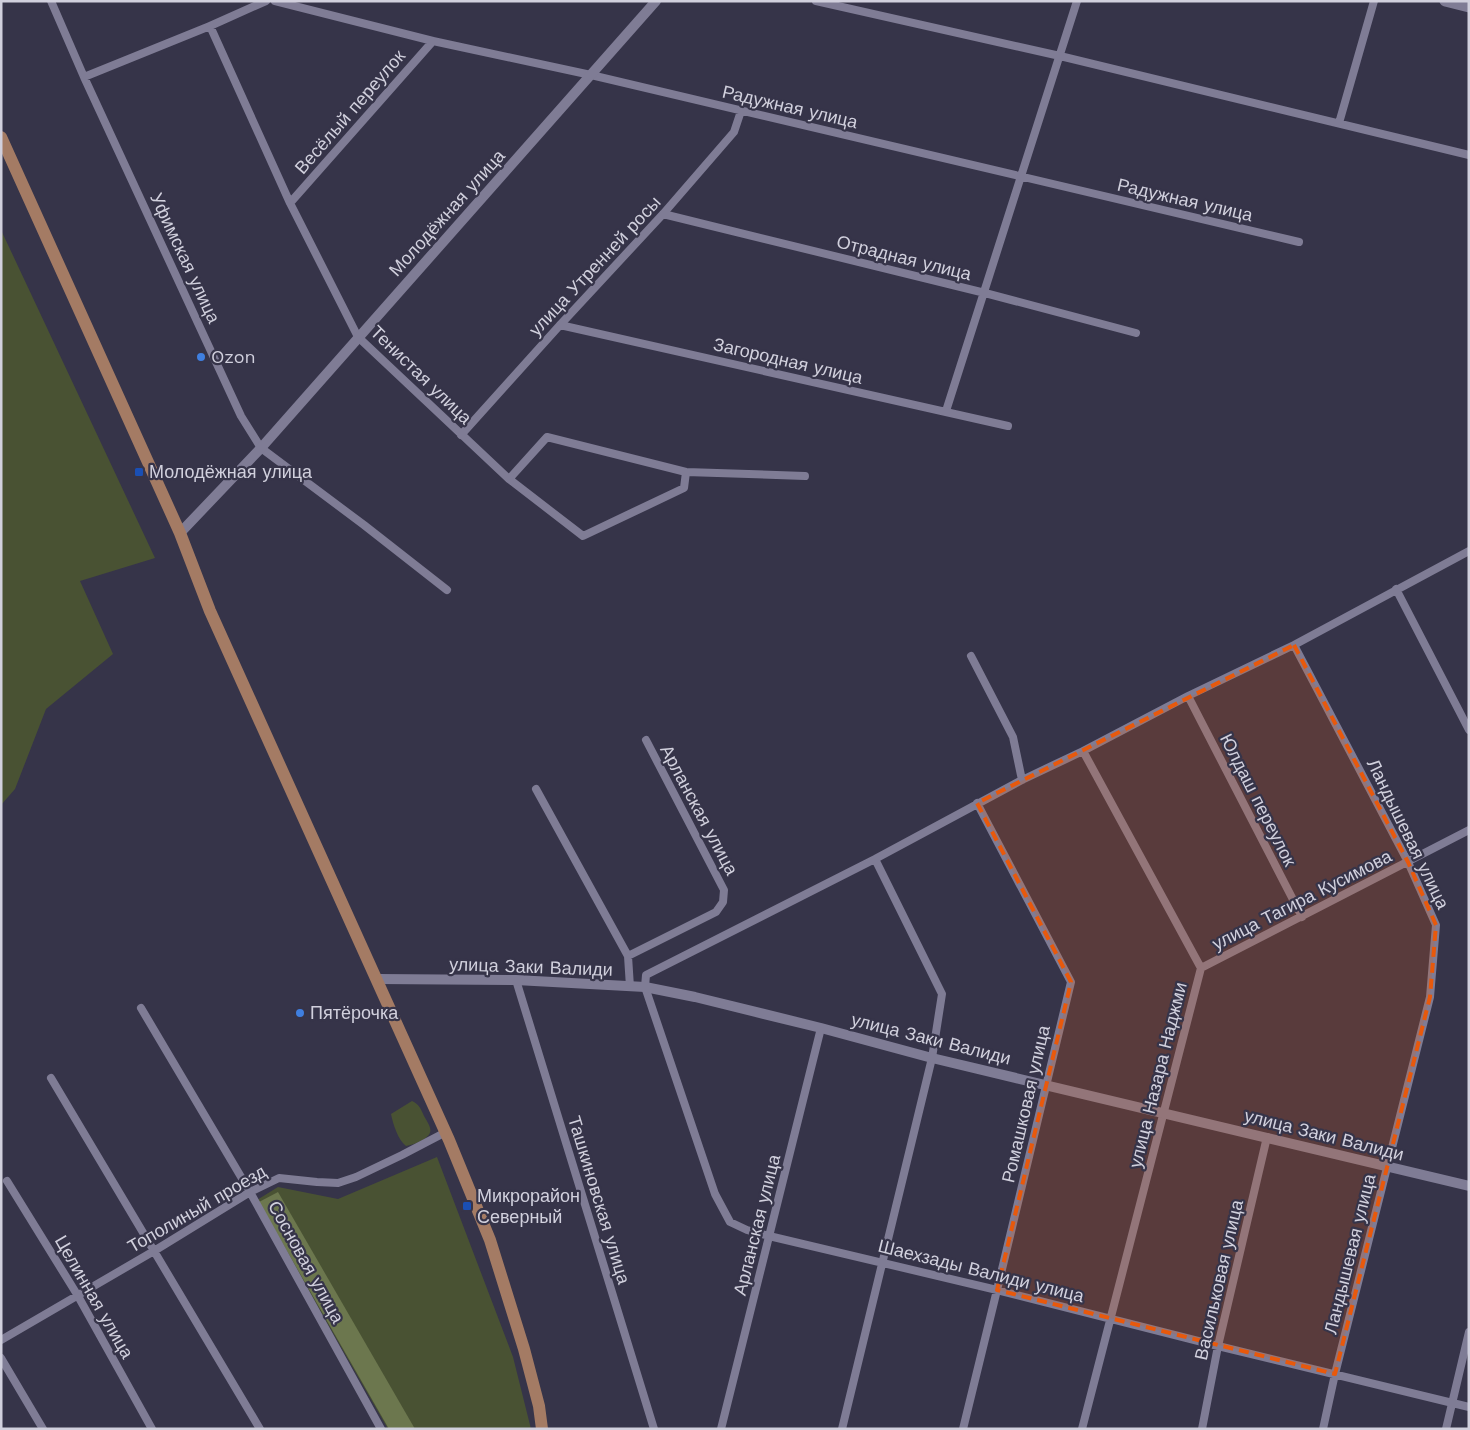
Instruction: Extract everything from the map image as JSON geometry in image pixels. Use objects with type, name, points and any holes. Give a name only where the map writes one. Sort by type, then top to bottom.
[{"type":"main road","points":[[1445,1],[1469,7]]},
{"type":"main road","points":[[1,137],[180,533],[210,611],[446,1132],[490,1240],[524,1349],[539,1406],[542,1429]]},
{"type":"street","name":"Уфимская улица","points":[[51,1],[84,77],[241,416],[261,448],[447,590]]},
{"type":"street","points":[[84,77],[266,1]]},
{"type":"street","name":"Радужная улица","points":[[275,1],[433,41],[592,75],[1299,242]]},
{"type":"street","name":"Молодёжная улица","points":[[180,533],[261,448],[656,1]]},
{"type":"street","points":[[816,1],[1060,56],[1469,155]]},
{"type":"street","points":[[946,412],[1077,1]]},
{"type":"street","points":[[1339,123],[1374,1]]},
{"type":"street","name":"Тенистая улица","points":[[210,26],[290,203],[358,338],[461,435],[509,479],[583,536],[684,488],[686,472]]},
{"type":"street","name":"Весёлый переулок","points":[[290,203],[433,41]]},
{"type":"street","name":"улица Утренней росы","points":[[461,435],[663,214],[734,132],[740,111]]},
{"type":"street","name":"Отрадная улица","points":[[663,214],[984,293],[1136,333]]},
{"type":"street","name":"Загородная улица","points":[[560,325],[1008,426]]},
{"type":"street","points":[[509,479],[547,437],[686,472],[805,476]]},
{"type":"street","points":[[645,987],[646,975],[875,859],[1022,780],[1294,644],[1469,551]]},
{"type":"street","points":[[1396,589],[1469,730]]},
{"type":"street","name":"Ландышевая улица","points":[[1294,644],[1408,862],[1436,925],[1430,996],[1335,1374],[1323,1429]]},
{"type":"street","points":[[972,656],[1012,737],[1022,780]]},
{"type":"street","name":"Юлдаш переулок","points":[[1188,696],[1302,917]]},
{"type":"street","name":"Арланская улица","points":[[628,956],[716,912],[723,902],[724,890],[646,740]]},
{"type":"street","name":"улица Назара Наджми","points":[[1082,1429],[1201,968],[1083,751]]},
{"type":"street","points":[[536,789],[628,956],[630,987]]},
{"type":"street","name":"Ромашковая улица","points":[[962,1429],[1070,982],[977,803]]},
{"type":"street","name":"улица Тагира Кусимова","points":[[1201,968],[1469,830]]},
{"type":"street","points":[[842,1429],[932,1058],[942,994],[875,859]]},
{"type":"street","name":"улица Заки Валиди","points":[[378,979],[516,980],[645,987],[695,997],[932,1058],[1469,1186]]},
{"type":"street","name":"Ташкиновская улица","points":[[516,980],[654,1429]]},
{"type":"street","name":"Шаехзады Валиди улица","points":[[645,987],[715,1194],[730,1222],[747,1230],[769,1236],[997,1290],[1469,1407]]},
{"type":"street","name":"Сосновая улица","points":[[141,1008],[250,1192],[381,1429]]},
{"type":"street","name":"Арланская улица","points":[[721,1429],[821,1028]]},
{"type":"street","points":[[51,1078],[260,1429]]},
{"type":"street","name":"Тополиный проезд","points":[[1,1340],[154,1251],[250,1192],[279,1178],[338,1183],[356,1177],[446,1132]]},
{"type":"street","name":"Васильковая улица","points":[[1202,1429],[1218,1346],[1267,1138]]},
{"type":"street","name":"Целинная улица","points":[[8,1181],[78,1296],[152,1429]]},
{"type":"street","points":[[1446,1429],[1469,1332]]},
{"type":"street","points":[[1,1358],[43,1429]]},
{"type":"highlighted area","points":[[1294,645],[1408,862],[1436,925],[1430,997],[1335,1374],[997,1290],[1071,982],[977,803]]},
{"type":"green space","points":[[1,230],[155,558],[80,581],[113,654],[46,709],[15,789],[1,805]]},
{"type":"green space","points":[[412,1101],[419,1107],[428,1124],[430,1133],[421,1141],[406,1146],[398,1136],[391,1114]]},
{"type":"green space","points":[[437,1157],[513,1357],[531,1429],[388,1429],[257,1200],[278,1187],[338,1199]]},
{"type":"green space","points":[[278,1192],[415,1429],[389,1429],[259,1202]]},
{"type":"place","name":"Ozon","points":[[201,357]]},
{"type":"place","name":"Молодёжная улица","points":[[139,472]]},
{"type":"place","name":"Пятёрочка","points":[[300,1013]]},
{"type":"place","name":"Микрорайон Северный","points":[[467,1206]]}]
